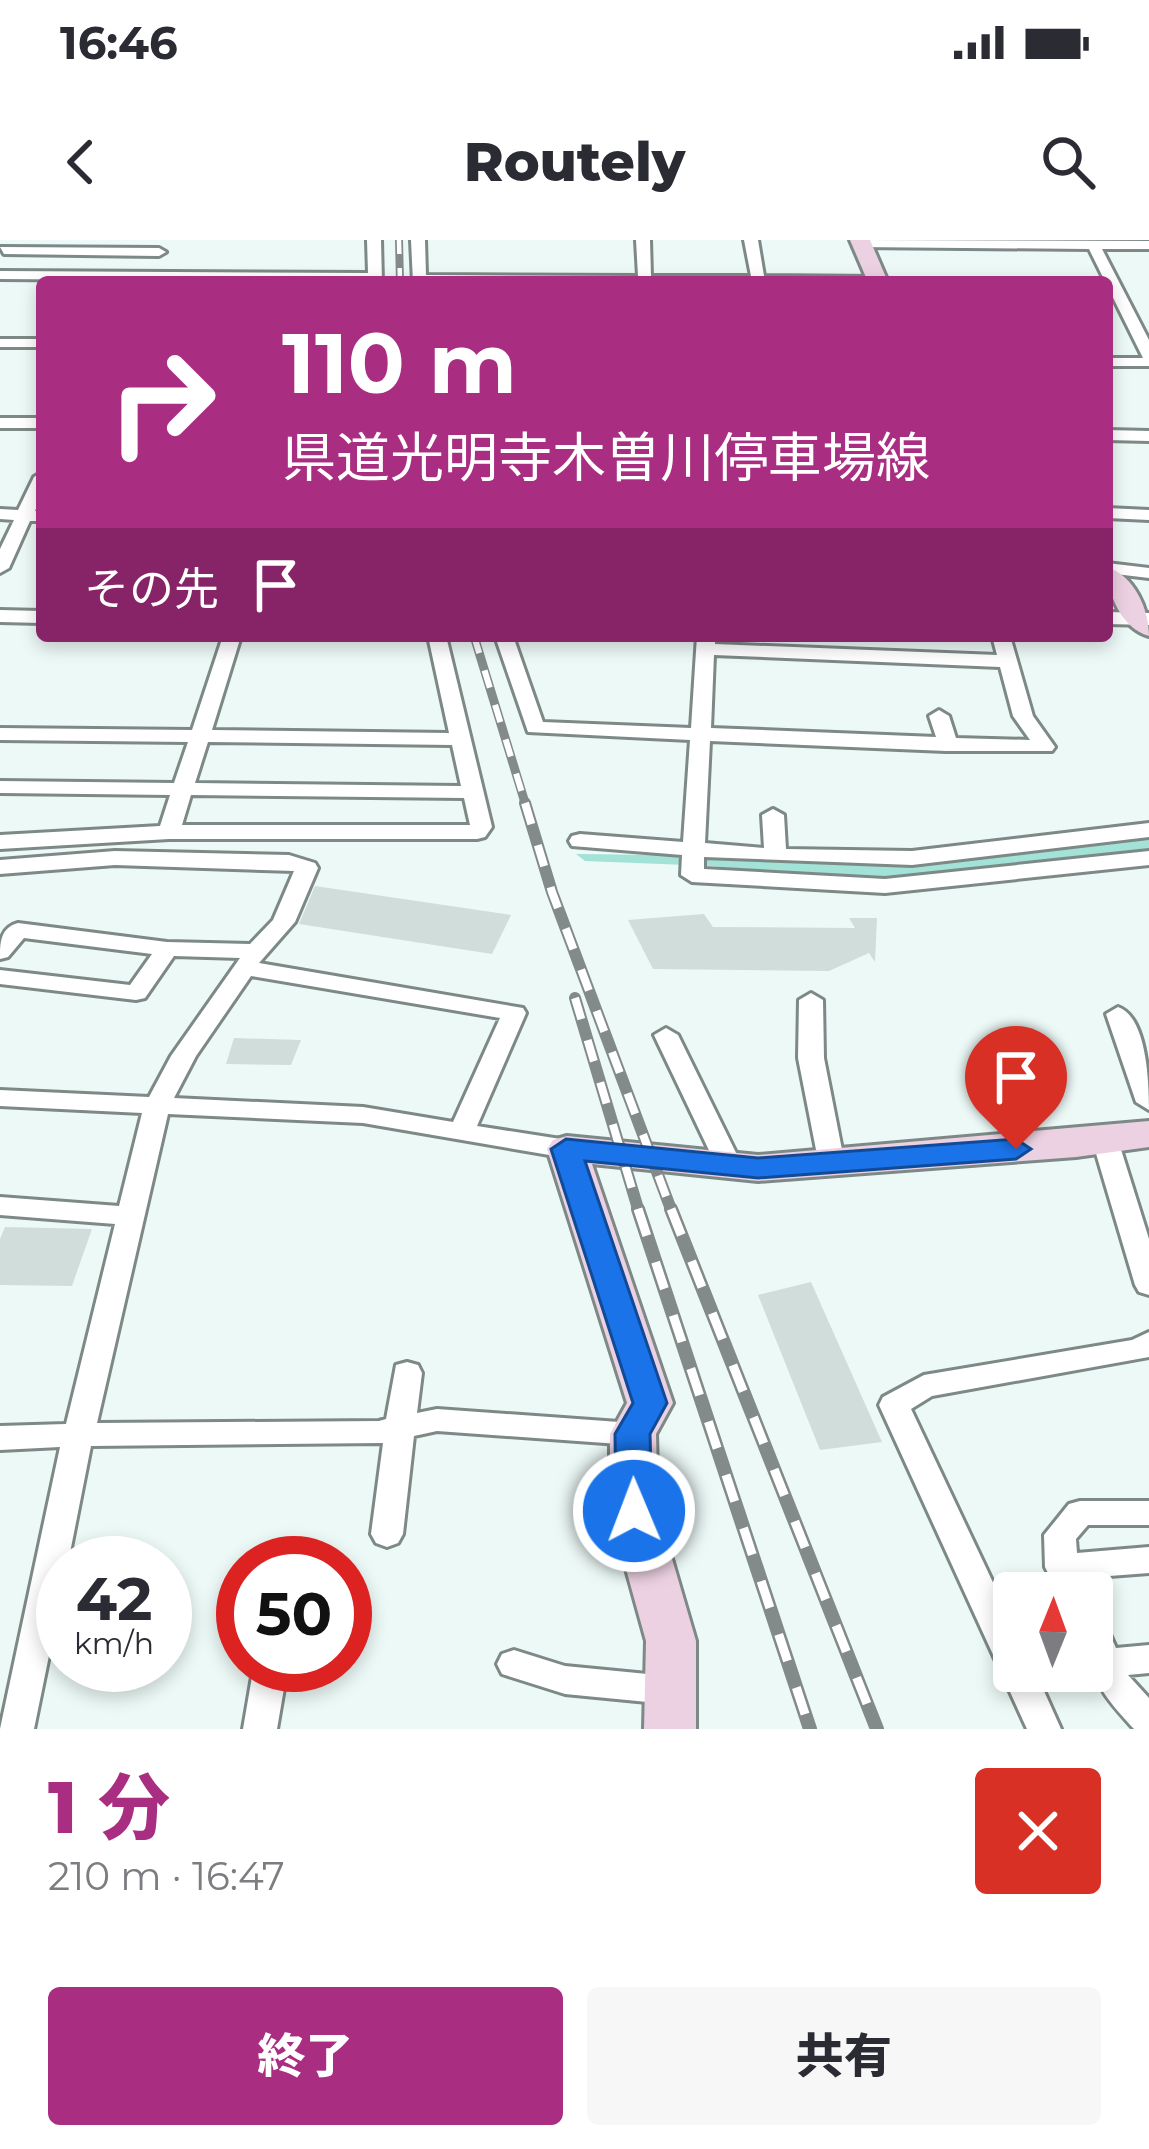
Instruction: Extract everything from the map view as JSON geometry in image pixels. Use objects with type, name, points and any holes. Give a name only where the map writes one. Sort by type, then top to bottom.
[{"type":"main road","points":[[861,242],[876,276]]},
{"type":"main road","points":[[1113,580],[1147,622]]},
{"type":"main road","points":[[669,1709],[670,1642],[634,1511],[633,1434],[650,1403],[566,1149],[729,1165],[832,1165],[1149,1134]]},
{"type":"street","points":[[374,240],[375,276]]},
{"type":"street","points":[[418,240],[420,276]]},
{"type":"street","points":[[643,240],[645,276]]},
{"type":"street","points":[[751,240],[757,276]]},
{"type":"street","points":[[861,242],[1149,245]]},
{"type":"street","points":[[1103,243],[1149,358],[1113,361]]},
{"type":"street","points":[[5,249],[162,246],[147,276]]},
{"type":"street","points":[[0,275],[36,276]]},
{"type":"street","points":[[1113,306],[1149,306]]},
{"type":"street","points":[[0,343],[36,343]]},
{"type":"street","points":[[0,423],[36,423]]},
{"type":"street","points":[[1113,435],[1149,436]]},
{"type":"street","points":[[0,514],[34,516],[0,568]]},
{"type":"street","points":[[1113,514],[1149,515]]},
{"type":"street","points":[[1113,572],[1149,573]]},
{"type":"street","points":[[0,616],[36,617]]},
{"type":"street","points":[[1113,619],[1147,622]]},
{"type":"street","points":[[169,832],[230,642]]},
{"type":"street","points":[[0,842],[169,832],[481,830],[438,642]]},
{"type":"street","points":[[506,642],[535,728],[1045,747],[1023,716],[1002,642]]},
{"type":"street","points":[[1005,661],[705,642],[692,875],[885,886],[1149,858]]},
{"type":"street","points":[[939,716],[946,745]]},
{"type":"street","points":[[0,734],[460,739]]},
{"type":"street","points":[[0,788],[474,792]]},
{"type":"street","points":[[773,815],[775,855]]},
{"type":"street","points":[[580,841],[692,851],[912,857],[1149,830]]},
{"type":"street","points":[[0,867],[115,858],[302,864],[307,868],[283,922],[250,960],[157,1105],[78,1437],[17,1729]]},
{"type":"street","points":[[0,952],[18,930],[250,960],[514,1013],[461,1132]]},
{"type":"street","points":[[0,977],[136,993],[167,949]]},
{"type":"street","points":[[811,1000],[812,1058],[832,1165]]},
{"type":"street","points":[[1118,1014],[1149,1102]]},
{"type":"street","points":[[666,1036],[729,1165]]},
{"type":"street","points":[[0,1098],[343,1113],[566,1149]]},
{"type":"street","points":[[1106,1140],[1149,1285]]},
{"type":"street","points":[[0,1206],[129,1216]]},
{"type":"street","points":[[993,1618],[894,1405],[924,1386],[1140,1348],[1149,1342]]},
{"type":"street","points":[[387,1534],[407,1373]]},
{"type":"street","points":[[0,1438],[191,1431],[292,1436],[402,1428],[437,1420],[633,1434]]},
{"type":"street","points":[[1066,1572],[1060,1535],[1080,1513],[1149,1513]]},
{"type":"street","points":[[1098,1572],[1149,1559]]},
{"type":"street","points":[[1113,1662],[1149,1659]]},
{"type":"street","points":[[514,1664],[669,1709]]},
{"type":"street","points":[[1113,1680],[1149,1722]]},
{"type":"street","points":[[260,1729],[266,1692]]},
{"type":"street","points":[[1027,1692],[1044,1729]]},
{"type":"green space","points":[[1149,830],[1149,858],[885,886],[712,866],[585,861],[576,854],[912,858]]},
{"type":"building","points":[[315,886],[511,915],[492,954],[299,924]]},
{"type":"building","points":[[704,914],[713,927],[855,928],[849,918],[877,918],[875,962],[869,953],[829,971],[653,969],[628,920]]},
{"type":"building","points":[[234,1038],[301,1040],[291,1065],[226,1064]]},
{"type":"building","points":[[5,1227],[92,1229],[72,1286],[0,1285],[0,1239]]},
{"type":"building","points":[[811,1282],[882,1442],[820,1450],[758,1295]]},
{"type":"railway","points":[[399,240],[400,276]]},
{"type":"railway","points":[[476,642],[526,806]]},
{"type":"railway","points":[[525,803],[552,892],[672,1212]]},
{"type":"railway","points":[[575,998],[639,1212]]},
{"type":"railway","points":[[638,1209],[810,1729]]},
{"type":"railway","points":[[671,1209],[877,1729]]},
{"type":"route","points":[[634,1511],[633,1434],[650,1403],[566,1149],[758,1168],[1016,1149]]}]
